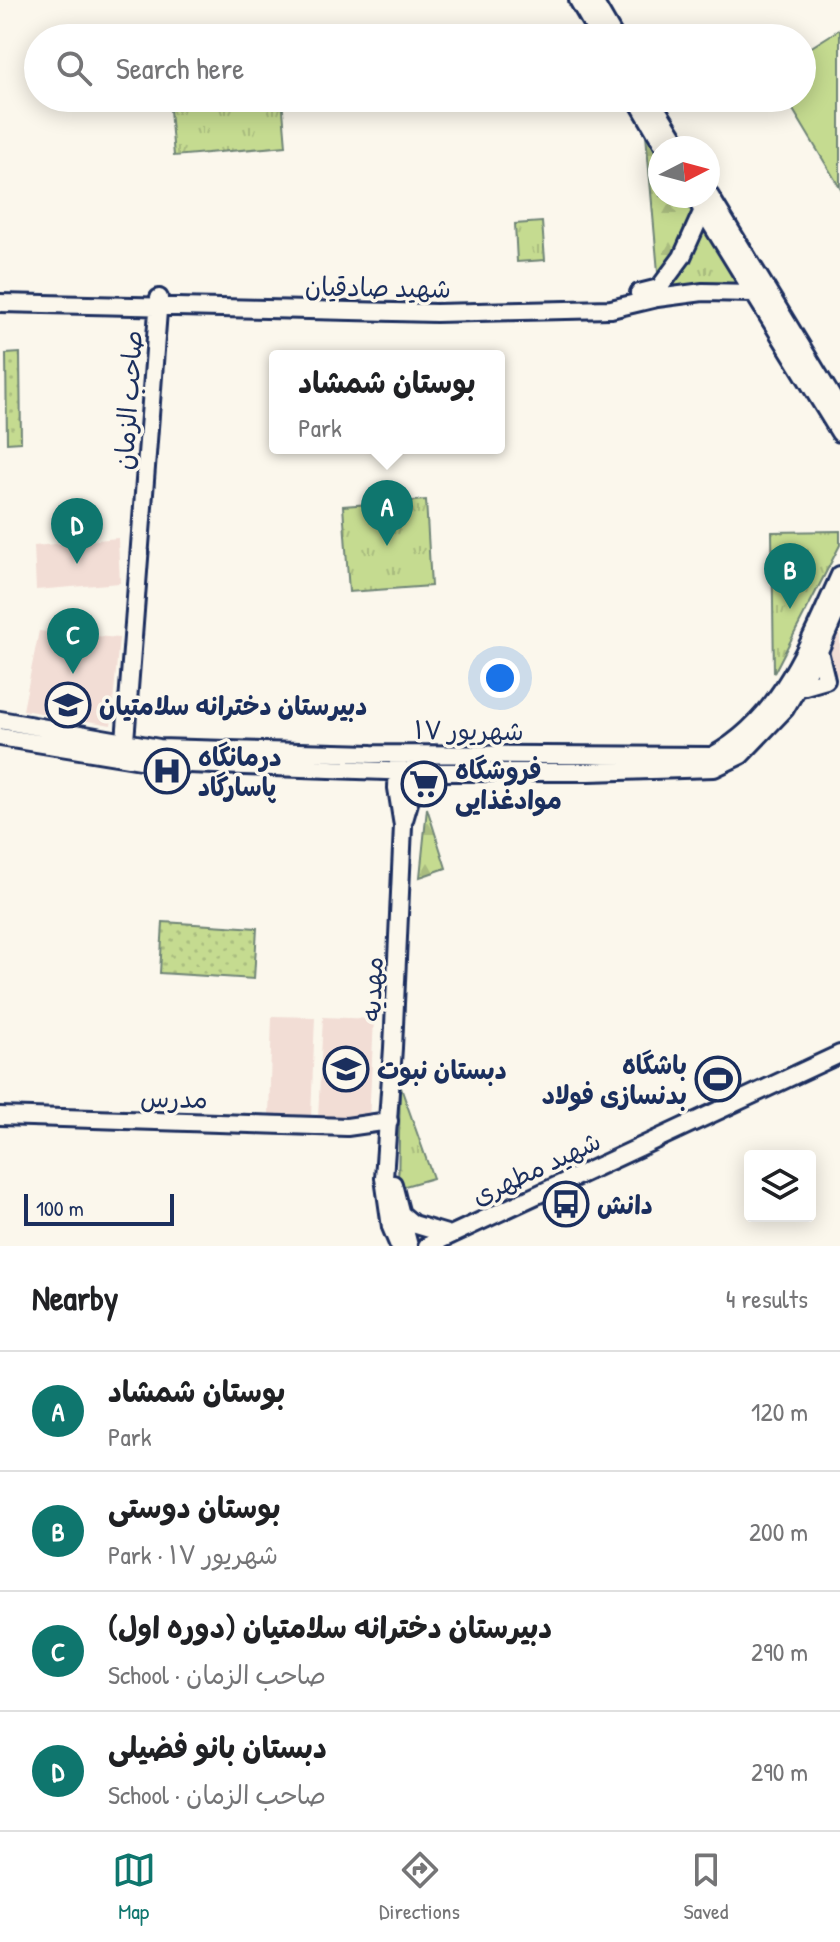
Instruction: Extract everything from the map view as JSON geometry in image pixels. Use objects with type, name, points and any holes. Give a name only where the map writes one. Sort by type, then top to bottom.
[{"type":"main road","points":[[578,0],[597,24]]},
{"type":"main road","points":[[593,0],[602,24]]},
{"type":"main road","points":[[644,112],[658,136]]},
{"type":"main road","points":[[659,112],[674,136]]},
{"type":"main road","name":"شهید صادقیان","points":[[0,303],[435,304],[622,298],[659,288],[682,257],[697,208]]},
{"type":"main road","points":[[701,208],[840,433]]},
{"type":"main road","points":[[717,208],[840,410]]},
{"type":"main road","name":"شهید صادقیان","points":[[0,292],[436,313],[611,309],[657,298],[703,292],[754,293]]},
{"type":"main road","name":"صاحب الزمان","points":[[124,752],[159,302]]},
{"type":"main road","name":"۱۷ شهریور","points":[[0,720],[159,763],[406,772],[714,768],[741,755],[785,709],[798,688],[840,575]]},
{"type":"main road","name":"۱۷ شهریور","points":[[0,737],[124,752],[159,748],[407,754],[712,756],[737,743],[819,651],[840,603]]},
{"type":"main road","points":[[819,651],[833,685]]},
{"type":"main road","points":[[804,666],[833,685]]},
{"type":"main road","points":[[798,688],[833,685]]},
{"type":"main road","name":"مهدیه","points":[[399,1246],[396,1220],[384,1178],[388,1149],[403,826],[397,788],[406,772],[407,754]]},
{"type":"main road","name":"شهید مطهری","points":[[427,1246],[840,1054]]},
{"type":"main road","name":"مدرس","points":[[0,1116],[347,1127]]},
{"type":"main road","points":[[347,1127],[389,1121]]},
{"type":"main road","points":[[347,1127],[388,1149]]},
{"type":"main road","points":[[387,1246],[396,1220],[450,1235]]},
{"type":"main road","name":"مهدیه","points":[[396,1220],[409,1246]]},
{"type":"shaded area","points":[[118,538],[120,583],[36,590],[34,546]]},
{"type":"shaded area","points":[[840,618],[840,677],[830,671],[825,651]]},
{"type":"shaded area","points":[[39,631],[119,638],[111,725],[23,710]]},
{"type":"shaded area","points":[[272,1016],[315,1017],[311,1117],[269,1116]]},
{"type":"shaded area","name":"دبستان نبوت","points":[[323,1017],[374,1019],[369,1120],[318,1118]]},
{"type":"green space","points":[[840,29],[840,188],[794,112],[816,112],[816,44]]},
{"type":"green space","points":[[170,112],[283,112],[286,146],[174,156]]},
{"type":"green space","points":[[652,208],[694,208],[678,251],[658,272]]},
{"type":"green space","points":[[542,222],[545,260],[517,262],[515,224]]},
{"type":"green space","points":[[704,222],[743,285],[665,290]]},
{"type":"green space","points":[[20,353],[21,442],[7,443],[6,354]]},
{"type":"green space","points":[[426,500],[431,586],[349,592],[343,506]]},
{"type":"green space","points":[[840,531],[840,545],[774,673],[772,532]]},
{"type":"green space","points":[[427,808],[446,868],[420,877]]},
{"type":"green space","points":[[163,922],[257,928],[254,979],[160,973]]},
{"type":"green space","points":[[400,1085],[433,1178],[398,1188]]},
{"type":"place","name":"بوستان شمشاد","points":[[387,546]]},
{"type":"place","name":"دبستان بانو فضیلی","points":[[77,564]]},
{"type":"place","name":"بوستان دوستی","points":[[790,609]]},
{"type":"place","name":"دبیرستان دخترانه سلامتیان (دوره اول)","points":[[73,674]]},
{"type":"place","name":"دبیرستان دخترانه سلامتیان","points":[[68,705]]},
{"type":"place","name":"درمانگاه پاسارگاد","points":[[167,771]]},
{"type":"place","name":"فروشگاه موادغذایی","points":[[424,784]]},
{"type":"place","name":"دبستان نبوت","points":[[346,1069]]},
{"type":"place","name":"باشگاه بدنسازی فولاد","points":[[718,1079]]},
{"type":"place","name":"دانش","points":[[566,1204]]}]
